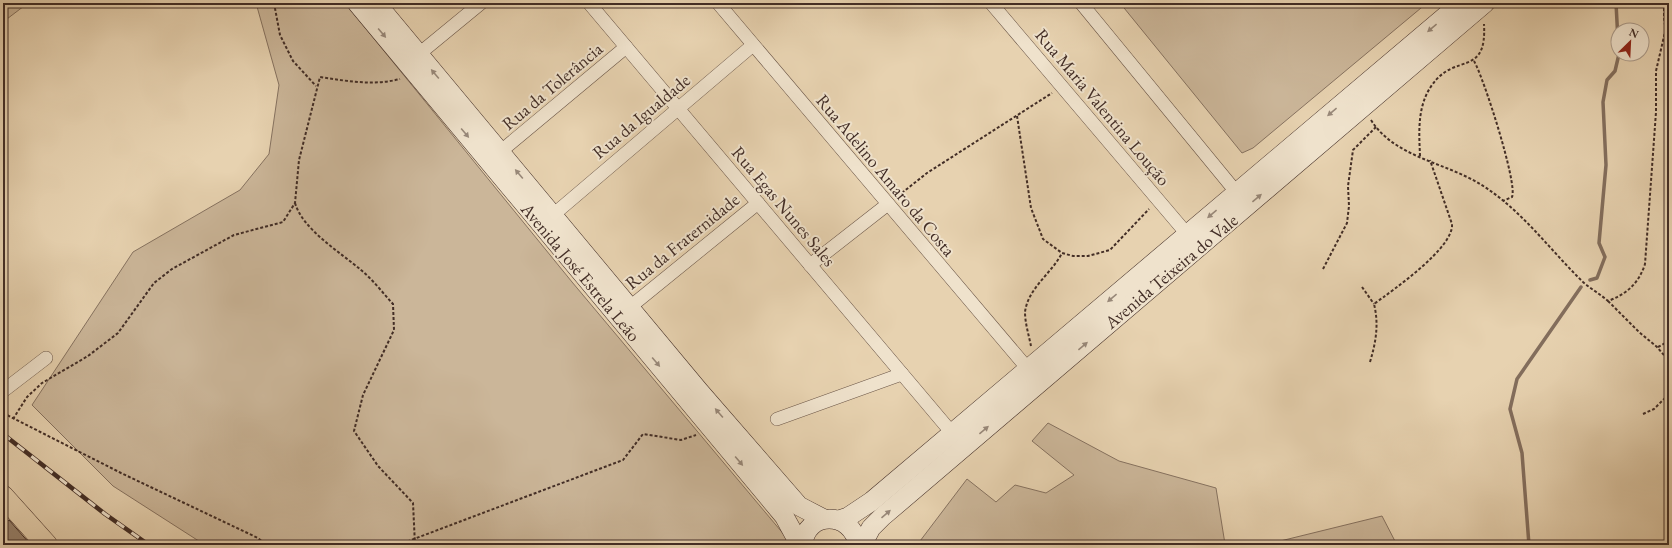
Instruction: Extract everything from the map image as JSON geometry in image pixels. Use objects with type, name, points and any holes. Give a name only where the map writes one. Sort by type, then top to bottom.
[{"type":"main road","points":[[3,496],[47,545]]},
{"type":"street","name":"Avenida José Estrela Leão","points":[[357,3],[784,516],[802,545]]},
{"type":"street","name":"Avenida José Estrela Leão","points":[[376,3],[630,307],[799,506],[832,520]]},
{"type":"street","points":[[419,54],[481,3]]},
{"type":"street","name":"Rua Egas Nunes Sales","points":[[589,3],[952,433]]},
{"type":"street","name":"Rua Adelino Amaro da Costa","points":[[718,3],[888,204],[1031,367]]},
{"type":"street","name":"Rua Maria Valentina Loução","points":[[991,3],[1188,234]]},
{"type":"street","points":[[1081,3],[1237,193]]},
{"type":"street","name":"Avenida Teixeira do Vale","points":[[802,545],[805,534],[810,528],[832,520],[848,517],[872,501],[1462,3]]},
{"type":"street","name":"Avenida Teixeira do Vale","points":[[862,545],[871,528],[882,517],[1483,5]]},
{"type":"street","name":"Rua da Igualdade","points":[[553,215],[753,45]]},
{"type":"street","name":"Rua da Tolerância","points":[[500,152],[626,47]]},
{"type":"street","name":"Rua da Fraternidade","points":[[630,307],[758,203]]},
{"type":"street","points":[[810,265],[888,204]]},
{"type":"street","points":[[3,391],[46,358]]},
{"type":"street","points":[[777,419],[902,374]]},
{"type":"street","points":[[832,520],[853,530],[858,545]]},
{"type":"path","points":[[274,3],[280,35],[293,61],[316,86]]},
{"type":"path","points":[[1664,3],[1665,32],[1669,54]]},
{"type":"path","points":[[1420,156],[1420,120],[1426,98],[1432,84],[1448,70],[1456,65],[1474,61],[1478,58],[1484,44],[1483,5]]},
{"type":"path","points":[[1608,300],[1626,293],[1634,286],[1641,277],[1646,264],[1656,112],[1656,71],[1665,32]]},
{"type":"path","points":[[1474,61],[1482,78],[1504,148],[1513,189],[1512,197],[1502,201]]},
{"type":"path","points":[[415,545],[416,538],[413,503],[378,466],[354,431],[363,395],[394,330],[393,304],[362,271],[309,227],[298,213],[295,203],[299,160],[316,86],[320,77],[357,83],[386,83],[417,75]]},
{"type":"path","points":[[888,204],[927,174],[1061,86]]},
{"type":"path","points":[[1363,107],[1376,127],[1394,144],[1479,183],[1524,219],[1583,282],[1608,300],[1639,332],[1657,347],[1669,361]]},
{"type":"path","points":[[1017,116],[1031,208],[1035,221],[1043,239],[1062,253],[1073,256],[1088,256],[1110,250],[1158,200]]},
{"type":"path","points":[[1323,269],[1347,223],[1349,178],[1353,150],[1376,127]]},
{"type":"path","points":[[1374,304],[1426,263],[1445,243],[1452,232],[1452,224],[1430,160]]},
{"type":"path","points":[[12,419],[27,397],[42,383],[88,356],[118,333],[154,283],[172,269],[234,235],[283,222],[295,203]]},
{"type":"path","points":[[1031,367],[1025,312],[1034,289],[1057,262],[1062,253]]},
{"type":"path","points":[[1362,287],[1374,304],[1377,316],[1377,331],[1370,362]]},
{"type":"path","points":[[1657,347],[1669,341]]},
{"type":"path","points":[[1643,414],[1654,409],[1669,394]]},
{"type":"path","points":[[3,414],[258,538],[266,545]]},
{"type":"path","points":[[398,545],[623,460],[643,434],[681,440],[712,430]]},
{"type":"shaded area","points":[[3,3],[28,3],[3,22]]},
{"type":"shaded area","points":[[256,3],[345,3],[572,282],[786,537],[787,545],[205,545],[113,486],[32,405],[133,252],[240,190],[269,154],[279,85]]},
{"type":"shaded area","points":[[1120,3],[1427,3],[1253,148],[1242,153]]},
{"type":"shaded area","points":[[1048,423],[1119,461],[1216,488],[1225,544],[1238,545],[917,545],[967,479],[996,502],[1015,485],[1046,493],[1074,475],[1032,441]]},
{"type":"shaded area","points":[[1382,516],[1397,545],[1264,545]]},
{"type":"building","points":[[9,520],[31,545],[3,545],[3,525]]},
{"type":"waterway","points":[[1616,3],[1617,22]]},
{"type":"waterway","points":[[1590,280],[1597,278],[1605,257],[1599,243],[1606,165],[1603,102],[1607,80],[1615,71],[1617,62]]},
{"type":"waterway","points":[[1529,545],[1522,453],[1510,409],[1517,379],[1581,287]]},
{"type":"railway","points":[[3,434],[105,514],[149,545]]}]
